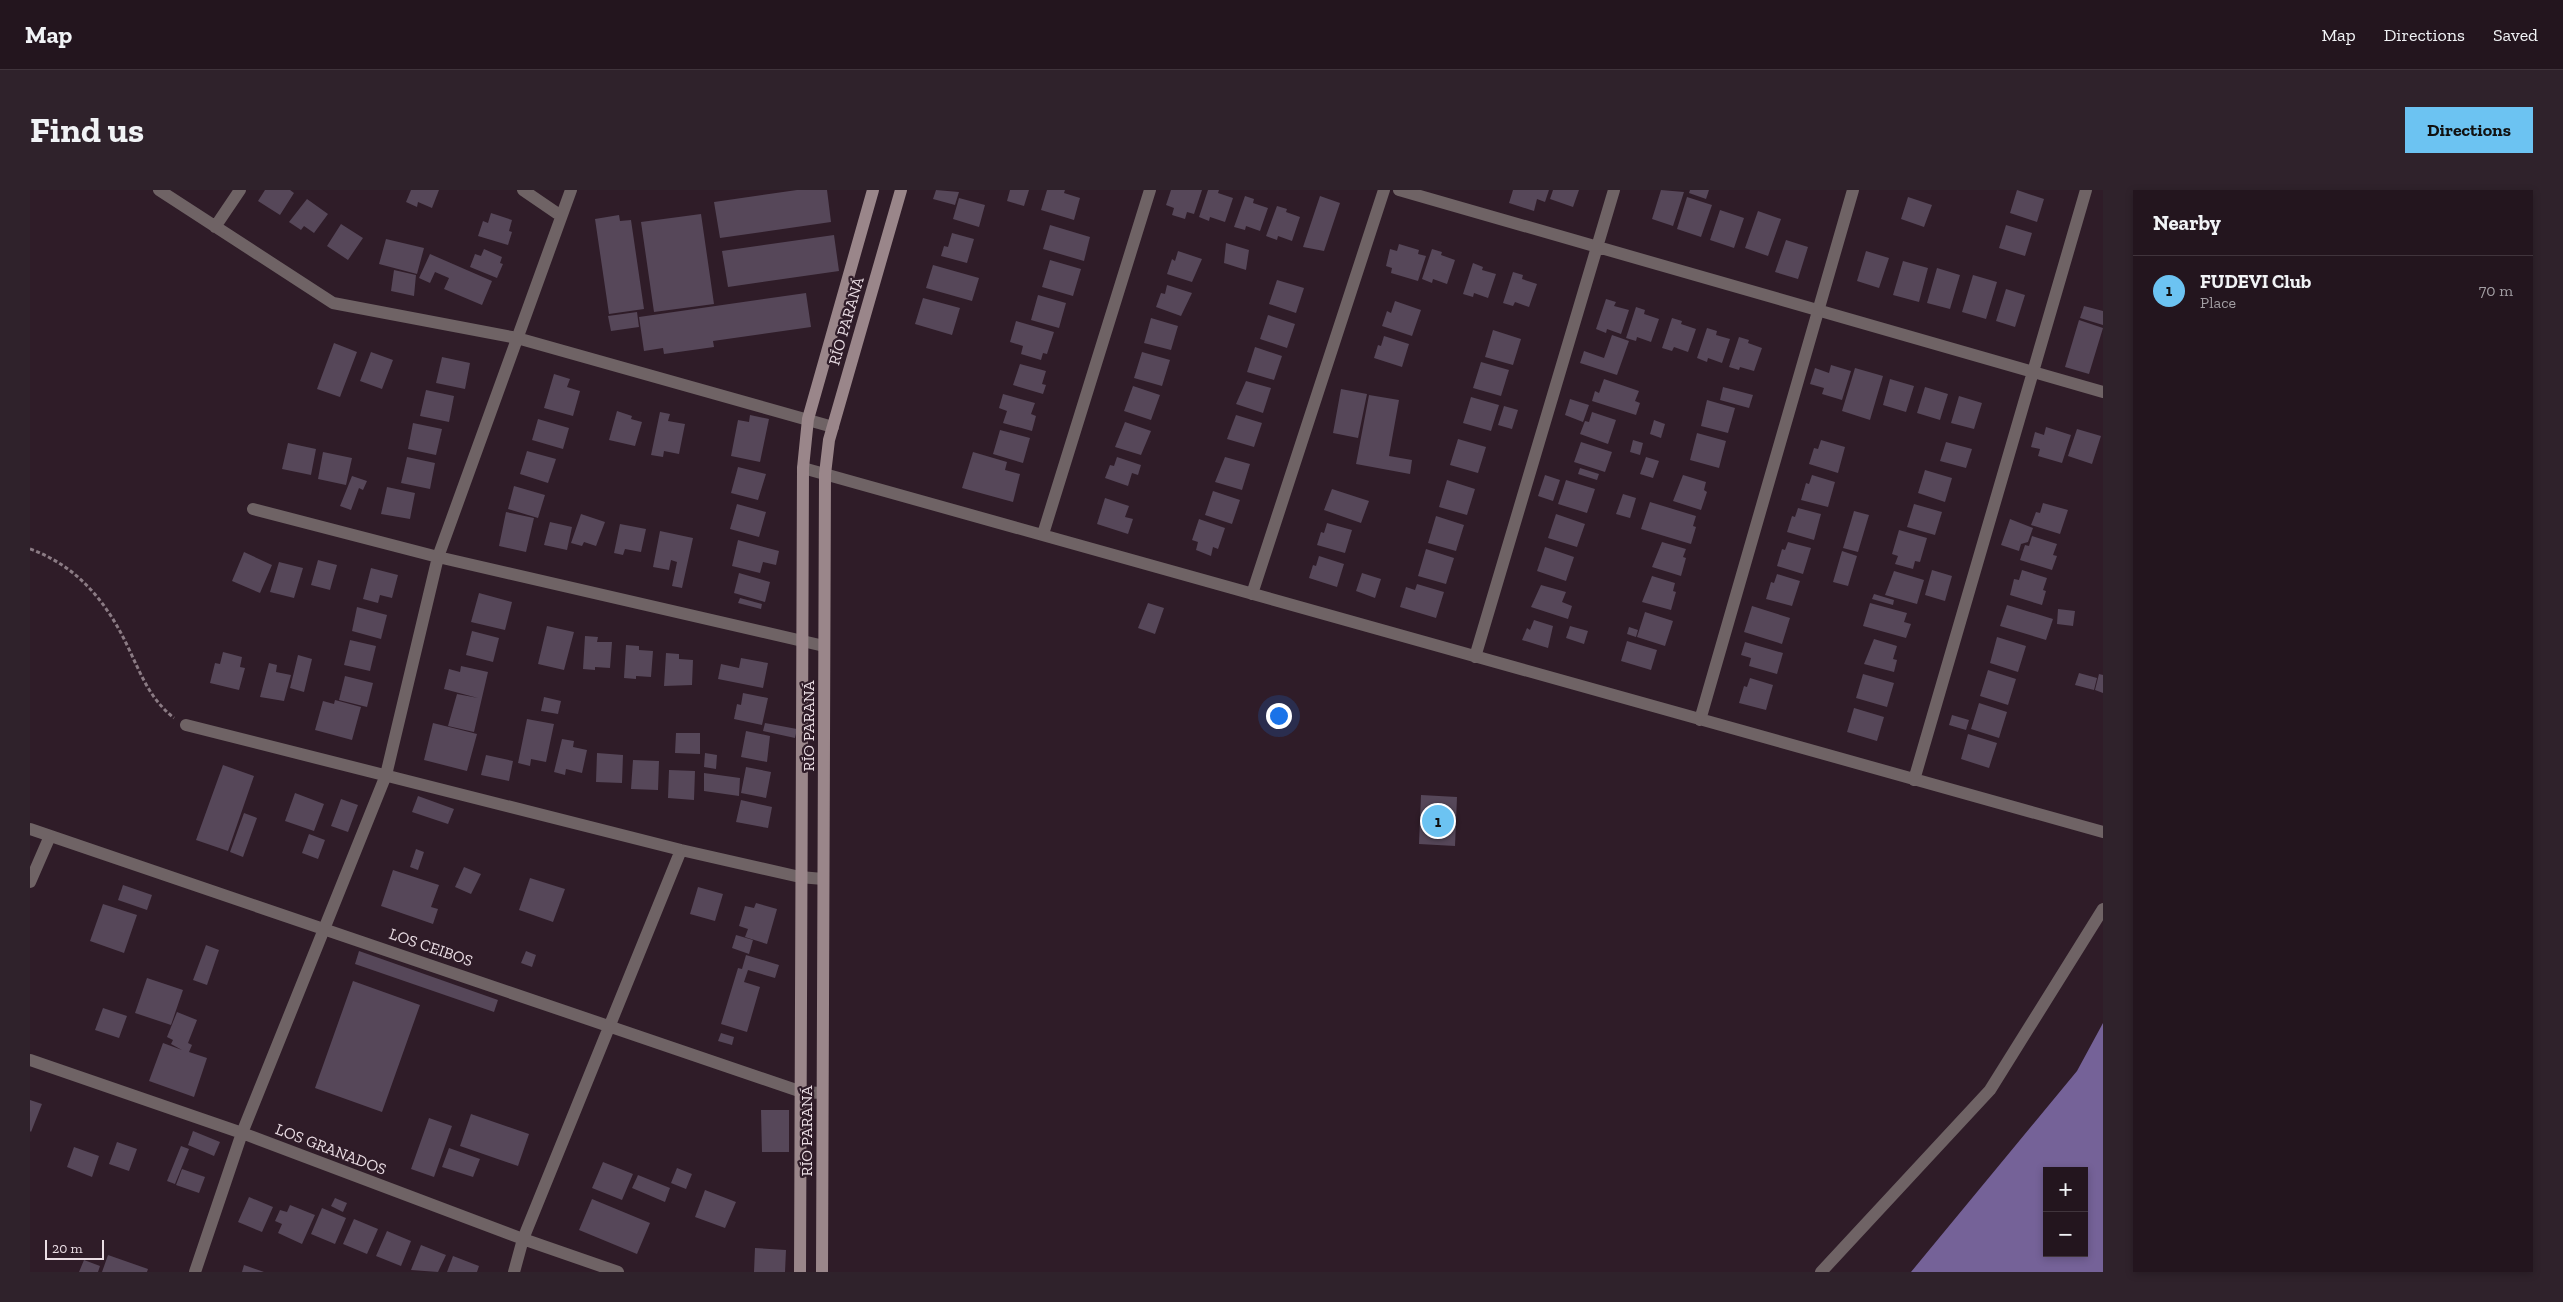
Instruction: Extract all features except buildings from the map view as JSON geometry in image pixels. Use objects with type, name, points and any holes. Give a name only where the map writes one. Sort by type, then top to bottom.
[{"type":"street","points":[[159,190],[333,303],[517,338],[833,427]]},
{"type":"street","points":[[215,226],[240,190]]},
{"type":"street","points":[[523,190],[561,216]]},
{"type":"street","points":[[195,1272],[242,1133],[386,775],[438,557],[571,190]]},
{"type":"street","name":"RÍO PARANÁ","points":[[800,1272],[803,468],[808,419],[873,190]]},
{"type":"street","name":"RÍO PARANÁ","points":[[822,1272],[825,474],[833,427],[901,190]]},
{"type":"street","points":[[1043,534],[1150,190]]},
{"type":"street","points":[[1252,594],[1384,190]]},
{"type":"street","points":[[1399,190],[2103,392]]},
{"type":"street","points":[[1475,657],[1614,190]]},
{"type":"street","points":[[1700,720],[1853,190]]},
{"type":"street","points":[[1914,780],[2086,190]]},
{"type":"street","points":[[803,468],[2103,832]]},
{"type":"street","points":[[252,509],[438,557],[824,646]]},
{"type":"street","points":[[186,725],[681,850],[800,877],[823,879]]},
{"type":"street","name":"LOS CEIBOS","points":[[30,829],[610,1025],[802,1092],[822,1093]]},
{"type":"street","points":[[30,882],[50,836]]},
{"type":"street","points":[[514,1272],[523,1239],[681,850]]},
{"type":"street","points":[[1821,1272],[1990,1090],[2103,910]]},
{"type":"street","name":"LOS GRANADOS","points":[[30,1060],[242,1133],[523,1239],[618,1272]]},
{"type":"path","points":[[30,549],[46,555],[76,573],[97,595],[116,623],[148,691],[164,710],[186,725]]},
{"type":"shaded area","points":[[2103,1023],[2103,1272],[1911,1272],[2077,1071]]},
{"type":"place","name":"FUDEVI Club","points":[[1438,821]]}]
